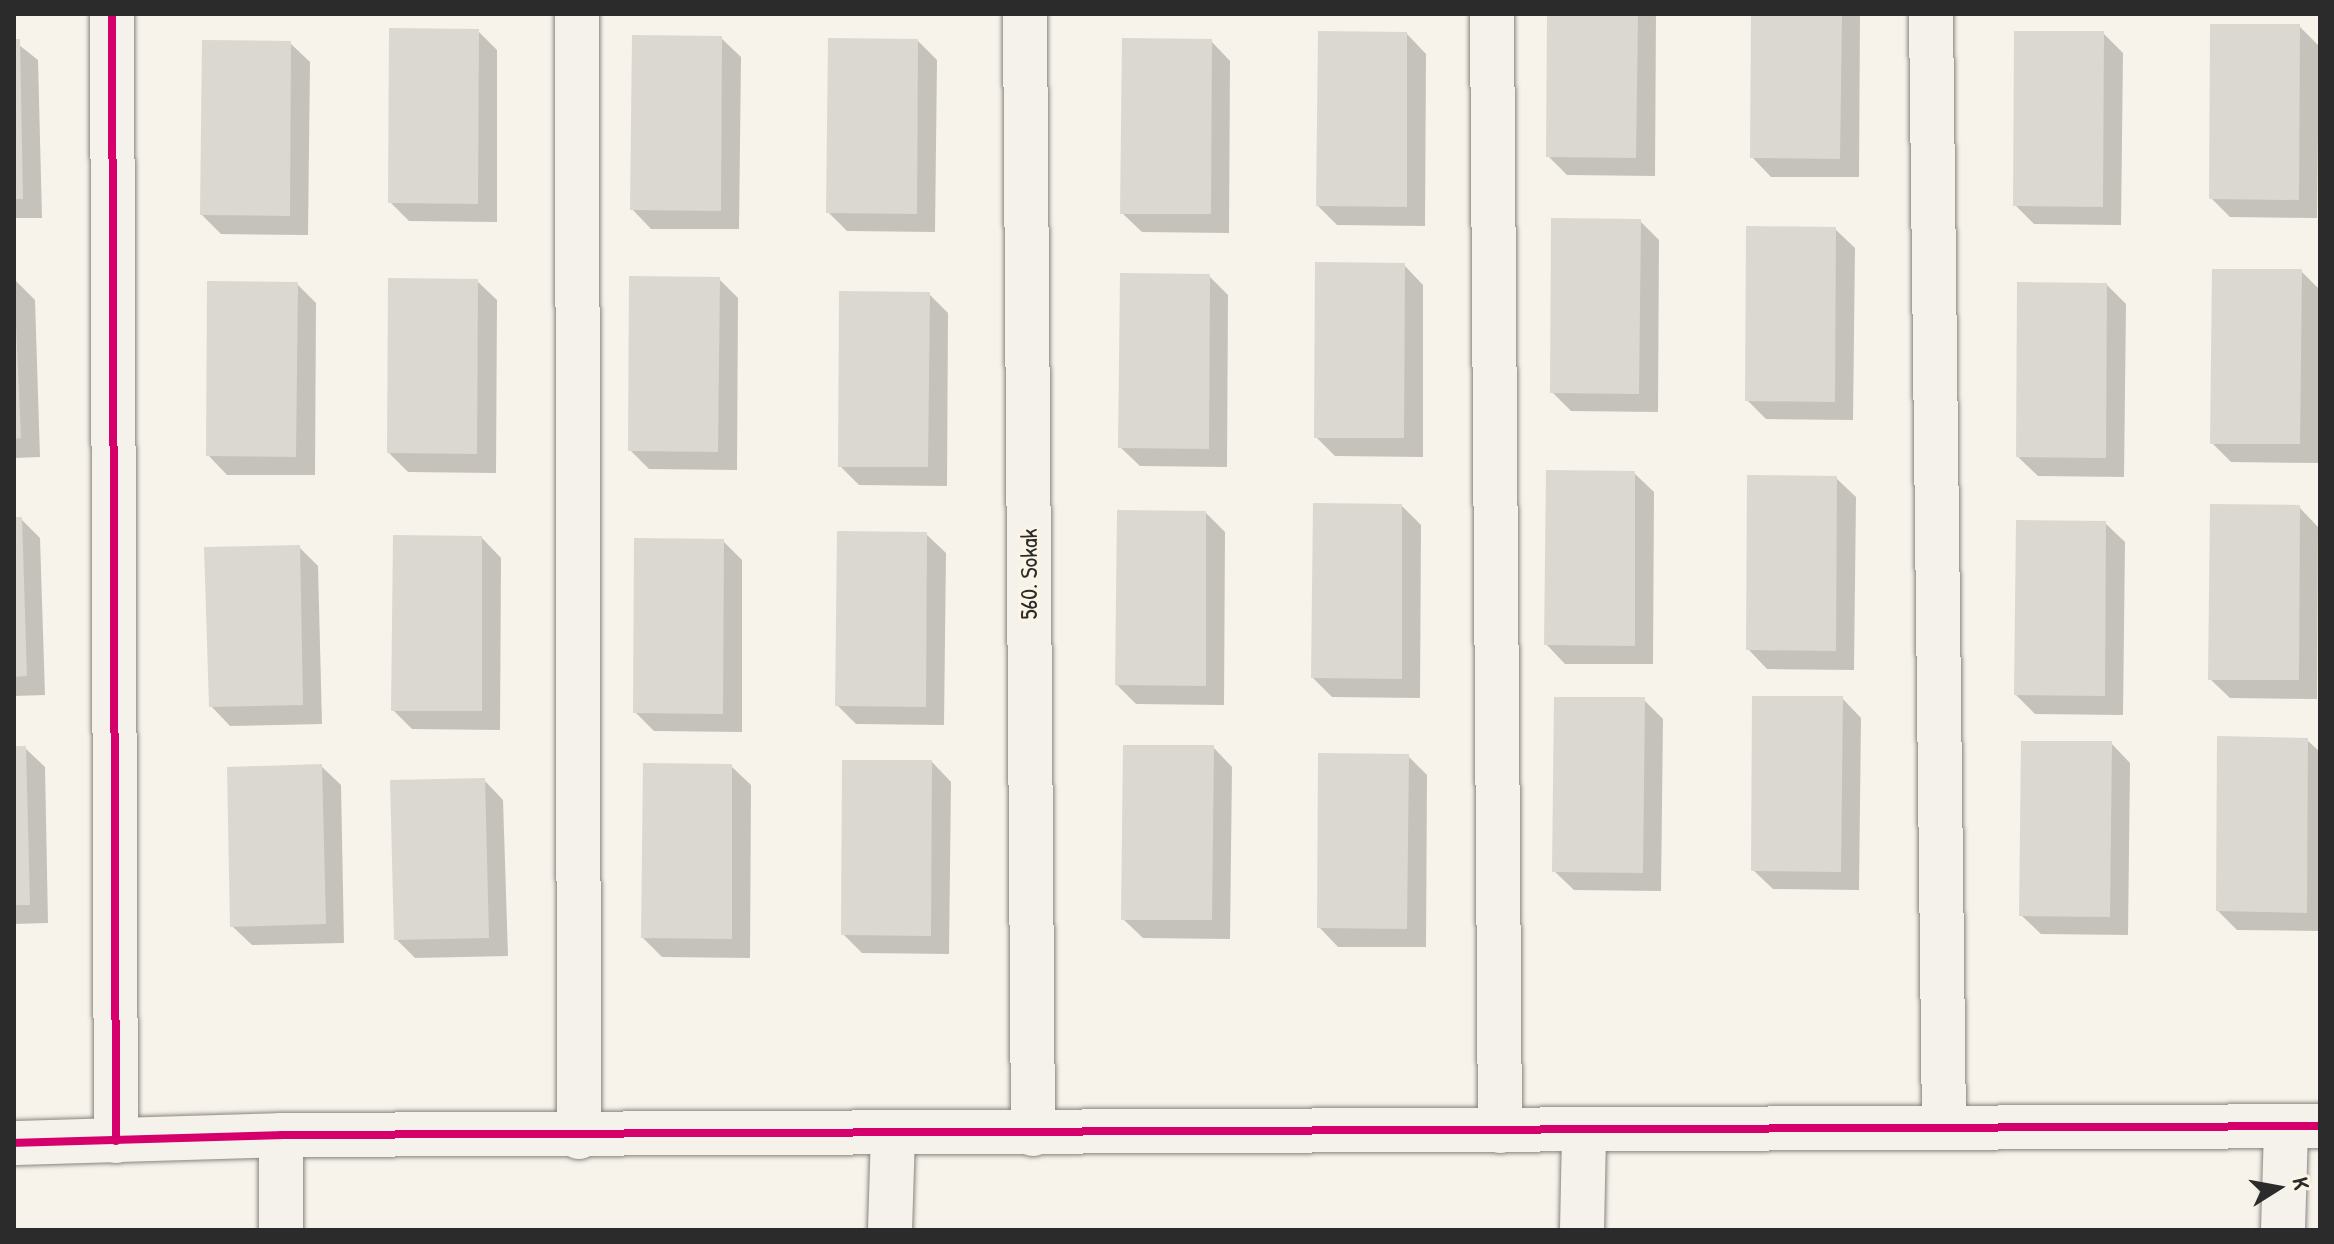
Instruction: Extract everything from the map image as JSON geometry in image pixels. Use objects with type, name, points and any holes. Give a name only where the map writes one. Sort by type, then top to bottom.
[{"type":"street","points":[[112,14],[116,1141]]},
{"type":"street","points":[[577,14],[579,1137]]},
{"type":"street","name":"560. Sokak","points":[[1025,14],[1033,1134]]},
{"type":"street","points":[[1492,14],[1500,1131]]},
{"type":"street","points":[[1931,14],[1944,1128]]},
{"type":"street","points":[[14,1143],[281,1135],[579,1137],[2303,1126],[2283,1230]]},
{"type":"street","points":[[1582,1230],[1584,1131]]},
{"type":"street","points":[[281,1135],[281,1230]]},
{"type":"street","points":[[890,1230],[893,1135]]},
{"type":"building","points":[[1547,14],[1638,14],[1636,158],[1546,157]]},
{"type":"building","points":[[1751,14],[1842,14],[1840,159],[1750,158]]},
{"type":"building","points":[[2210,24],[2300,24],[2299,200],[2209,199]]},
{"type":"building","points":[[389,28],[479,29],[478,204],[388,203]]},
{"type":"building","points":[[1318,31],[1407,32],[1407,207],[1316,206]]},
{"type":"building","points":[[2014,31],[2104,31],[2103,207],[2013,206]]},
{"type":"building","points":[[632,35],[722,36],[721,211],[630,210]]},
{"type":"building","points":[[828,38],[918,39],[917,214],[826,213]]},
{"type":"building","points":[[1122,38],[1212,39],[1211,214],[1120,214]]},
{"type":"building","points":[[14,39],[20,39],[23,199],[14,199]]},
{"type":"building","points":[[202,40],[291,41],[290,216],[200,215]]},
{"type":"building","points":[[1551,218],[1641,219],[1639,394],[1550,393]]},
{"type":"building","points":[[1746,226],[1836,227],[1835,402],[1745,401]]},
{"type":"building","points":[[1315,262],[1405,263],[1404,438],[1314,438]]},
{"type":"building","points":[[2212,269],[2302,269],[2300,444],[2210,444]]},
{"type":"building","points":[[1120,273],[1210,274],[1209,449],[1118,448]]},
{"type":"building","points":[[629,276],[720,277],[718,452],[628,451]]},
{"type":"building","points":[[388,278],[478,279],[477,454],[387,453]]},
{"type":"building","points":[[14,279],[21,438],[14,439]]},
{"type":"building","points":[[207,281],[298,282],[296,457],[206,456]]},
{"type":"building","points":[[2017,282],[2107,283],[2106,458],[2016,457]]},
{"type":"building","points":[[839,291],[930,292],[928,467],[838,467]]},
{"type":"building","points":[[1546,470],[1635,471],[1635,646],[1544,645]]},
{"type":"building","points":[[1747,475],[1837,476],[1836,651],[1746,650]]},
{"type":"building","points":[[1313,503],[1402,504],[1402,679],[1311,678]]},
{"type":"building","points":[[2210,504],[2300,505],[2299,680],[2208,680]]},
{"type":"building","points":[[1117,510],[1206,511],[1206,686],[1115,685]]},
{"type":"building","points":[[14,517],[22,517],[27,676],[14,677]]},
{"type":"building","points":[[2016,520],[2106,521],[2105,696],[2014,695]]},
{"type":"building","points":[[837,531],[927,532],[926,707],[835,706]]},
{"type":"building","points":[[393,535],[482,536],[482,711],[391,711]]},
{"type":"building","points":[[634,538],[724,539],[723,714],[633,713]]},
{"type":"building","points":[[300,545],[303,705],[209,707],[204,547]]},
{"type":"building","points":[[1752,696],[1843,696],[1841,872],[1751,871]]},
{"type":"building","points":[[1554,697],[1645,697],[1643,873],[1552,872]]},
{"type":"building","points":[[2217,736],[2308,738],[2307,913],[2216,911]]},
{"type":"building","points":[[2021,741],[2112,741],[2110,917],[2019,916]]},
{"type":"building","points":[[1123,745],[1214,745],[1212,920],[1121,920]]},
{"type":"building","points":[[14,746],[26,746],[30,905],[14,905]]},
{"type":"building","points":[[1318,753],[1409,754],[1407,929],[1317,928]]},
{"type":"building","points":[[842,760],[932,760],[931,936],[841,935]]},
{"type":"building","points":[[643,763],[732,764],[732,939],[641,938]]},
{"type":"building","points":[[322,764],[326,924],[230,927],[227,767]]},
{"type":"building","points":[[485,778],[489,938],[394,940],[390,780]]},
{"type":"cycle path","points":[[112,14],[116,1141]]},
{"type":"cycle path","points":[[14,1143],[281,1135],[2320,1126]]}]
